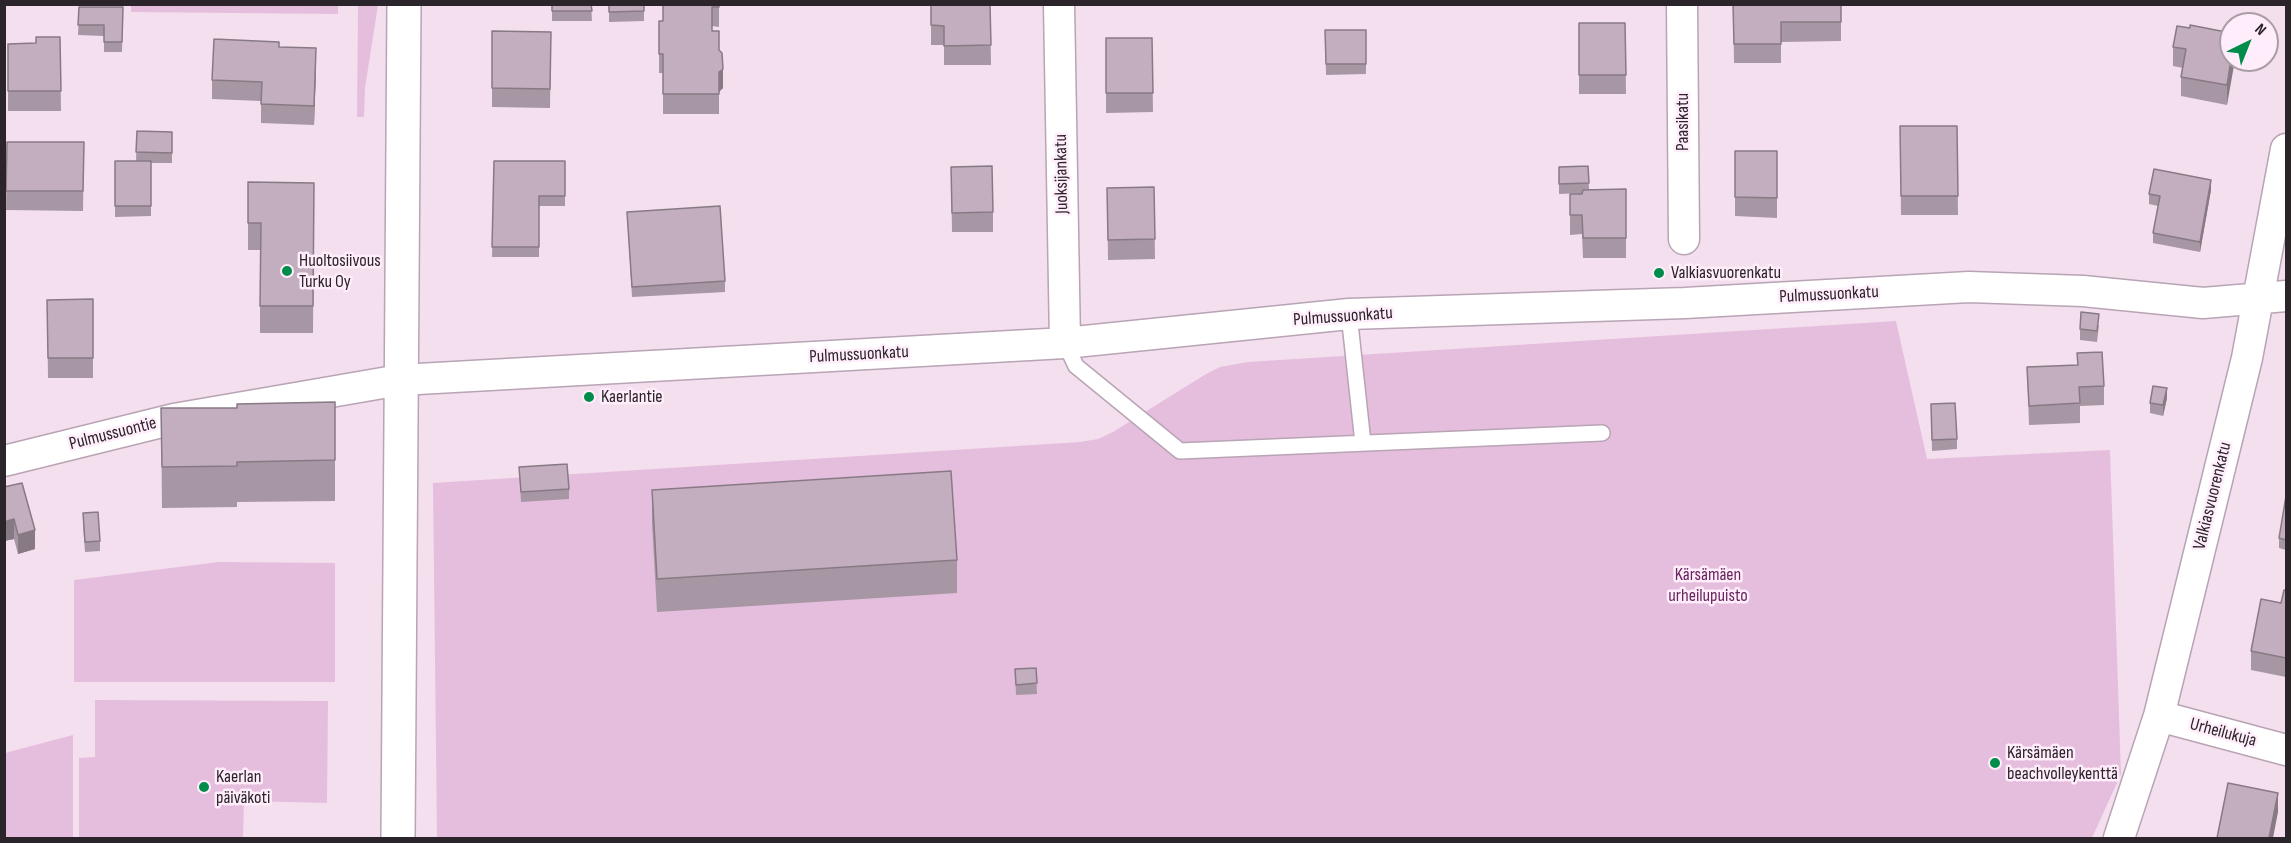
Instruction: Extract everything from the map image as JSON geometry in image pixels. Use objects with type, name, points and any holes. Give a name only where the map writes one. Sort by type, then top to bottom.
[{"type":"street","points":[[398,838],[404,4]]},
{"type":"street","name":"Juoksijankatu","points":[[1059,4],[1065,343]]},
{"type":"street","name":"Paasikatu","points":[[1682,4],[1684,239]]},
{"type":"street","name":"Valkiasvuorenkatu","points":[[2119,838],[2159,716],[2244,370],[2272,297],[2286,149]]},
{"type":"street","name":"Pulmussuonkatu","points":[[400,381],[1065,343],[1349,314],[1685,303],[1969,287],[2083,291],[2204,303],[2272,297]]},
{"type":"street","name":"Pulmussuontie","points":[[4,461],[174,419],[400,381]]},
{"type":"street","name":"Urheilukuja","points":[[2159,716],[2286,750]]},
{"type":"lane","points":[[1349,314],[1363,443]]},
{"type":"lane","points":[[1065,343],[1077,366],[1180,451],[1602,433]]},
{"type":"green space","points":[[131,4],[338,4],[338,14],[131,12]]},
{"type":"green space","points":[[358,5],[378,5],[365,88],[364,117],[357,117]]},
{"type":"green space","name":"Kärsämäen urheilupuisto","points":[[1896,321],[1927,459],[2110,450],[2121,774],[2092,838],[437,838],[433,483],[1080,442],[1098,439],[1113,432],[1220,367],[1248,362]]},
{"type":"green space","points":[[219,562],[335,563],[335,682],[74,682],[74,580]]},
{"type":"green space","name":"Kaerlan päiväkoti","points":[[95,700],[328,701],[327,803],[244,801],[243,838],[79,838],[79,758],[95,757]]},
{"type":"green space","points":[[73,735],[73,838],[5,838],[5,753]]},
{"type":"building","points":[[552,4],[591,4],[592,11],[552,11]]},
{"type":"building","points":[[609,4],[644,4],[644,11],[609,12]]},
{"type":"building","points":[[663,4],[719,4],[719,7],[712,7],[712,31],[719,31],[719,50],[722,53],[723,69],[719,72],[719,94],[663,94],[663,54],[659,54],[659,21],[663,21]]},
{"type":"building","points":[[931,4],[990,4],[991,45],[944,46],[944,26],[931,25]]},
{"type":"building","points":[[1733,4],[1841,4],[1841,22],[1781,22],[1781,44],[1734,44]]},
{"type":"building","points":[[79,7],[123,7],[122,42],[104,42],[104,25],[78,25]]},
{"type":"building","points":[[1579,23],[1625,23],[1626,75],[1579,75]]},
{"type":"building","points":[[2190,25],[2219,31],[2219,72],[2229,72],[2227,85],[2181,77],[2186,49],[2173,47],[2177,26],[2190,28]]},
{"type":"building","points":[[1325,30],[1366,30],[1366,64],[1326,64]]},
{"type":"building","points":[[492,31],[551,32],[550,89],[492,88]]},
{"type":"building","points":[[36,37],[60,37],[61,91],[8,91],[8,44],[36,43]]},
{"type":"building","points":[[1106,38],[1152,38],[1153,93],[1106,93]]},
{"type":"building","points":[[214,39],[279,42],[279,47],[316,48],[314,106],[261,104],[262,82],[212,80]]},
{"type":"building","points":[[1900,126],[1957,126],[1958,196],[1901,196]]},
{"type":"building","points":[[137,131],[172,132],[172,153],[136,152]]},
{"type":"building","points":[[7,142],[84,142],[83,191],[6,191]]},
{"type":"building","points":[[1735,151],[1777,151],[1777,198],[1735,197]]},
{"type":"building","points":[[115,161],[151,161],[151,206],[115,206]]},
{"type":"building","points":[[494,161],[565,161],[565,196],[539,196],[539,247],[492,247]]},
{"type":"building","points":[[992,166],[993,212],[952,213],[951,167]]},
{"type":"building","points":[[1588,166],[1589,183],[1559,184],[1559,167]]},
{"type":"building","points":[[2154,169],[2211,180],[2200,242],[2153,233],[2160,196],[2149,194]]},
{"type":"building","points":[[248,182],[314,183],[313,306],[260,306],[261,223],[248,223]]},
{"type":"building","points":[[1154,187],[1155,239],[1108,240],[1107,188]]},
{"type":"building","points":[[1626,189],[1626,238],[1583,238],[1582,215],[1570,215],[1570,194],[1582,194],[1583,190]]},
{"type":"building","points":[[720,206],[725,281],[632,287],[627,212]]},
{"type":"building","points":[[93,299],[93,358],[48,358],[47,300]]},
{"type":"building","points":[[2081,312],[2099,314],[2097,331],[2080,329]]},
{"type":"building","points":[[2102,352],[2104,386],[2079,387],[2080,403],[2029,406],[2027,367],[2078,365],[2077,353]]},
{"type":"building","points":[[2153,386],[2167,388],[2163,405],[2150,403]]},
{"type":"building","points":[[335,402],[335,460],[237,462],[237,466],[162,467],[161,408],[237,408],[237,404]]},
{"type":"building","points":[[1955,403],[1957,439],[1932,440],[1931,404]]},
{"type":"building","points":[[567,464],[569,489],[521,492],[519,467]]},
{"type":"building","points":[[951,471],[957,560],[657,579],[652,490]]},
{"type":"building","points":[[22,483],[35,530],[18,535],[14,519],[4,522],[4,487]]},
{"type":"building","points":[[2286,496],[2286,540],[2279,538]]},
{"type":"building","points":[[98,512],[100,541],[85,542],[83,513]]},
{"type":"building","points":[[2284,590],[2286,590],[2286,658],[2251,651],[2261,599],[2281,603]]},
{"type":"building","points":[[1036,668],[1037,683],[1016,685],[1015,669]]},
{"type":"building","points":[[2228,783],[2278,793],[2269,838],[2217,838]]},
{"type":"place","name":"Huoltosiivous Turku Oy","points":[[287,271]]},
{"type":"place","name":"Valkiasvuorenkatu","points":[[1659,273]]},
{"type":"place","name":"Kaerlantie","points":[[589,397]]},
{"type":"place","name":"Kärsämäen beachvolleykenttä","points":[[1995,763]]},
{"type":"place","name":"Kaerlan päiväkoti","points":[[204,787]]}]
